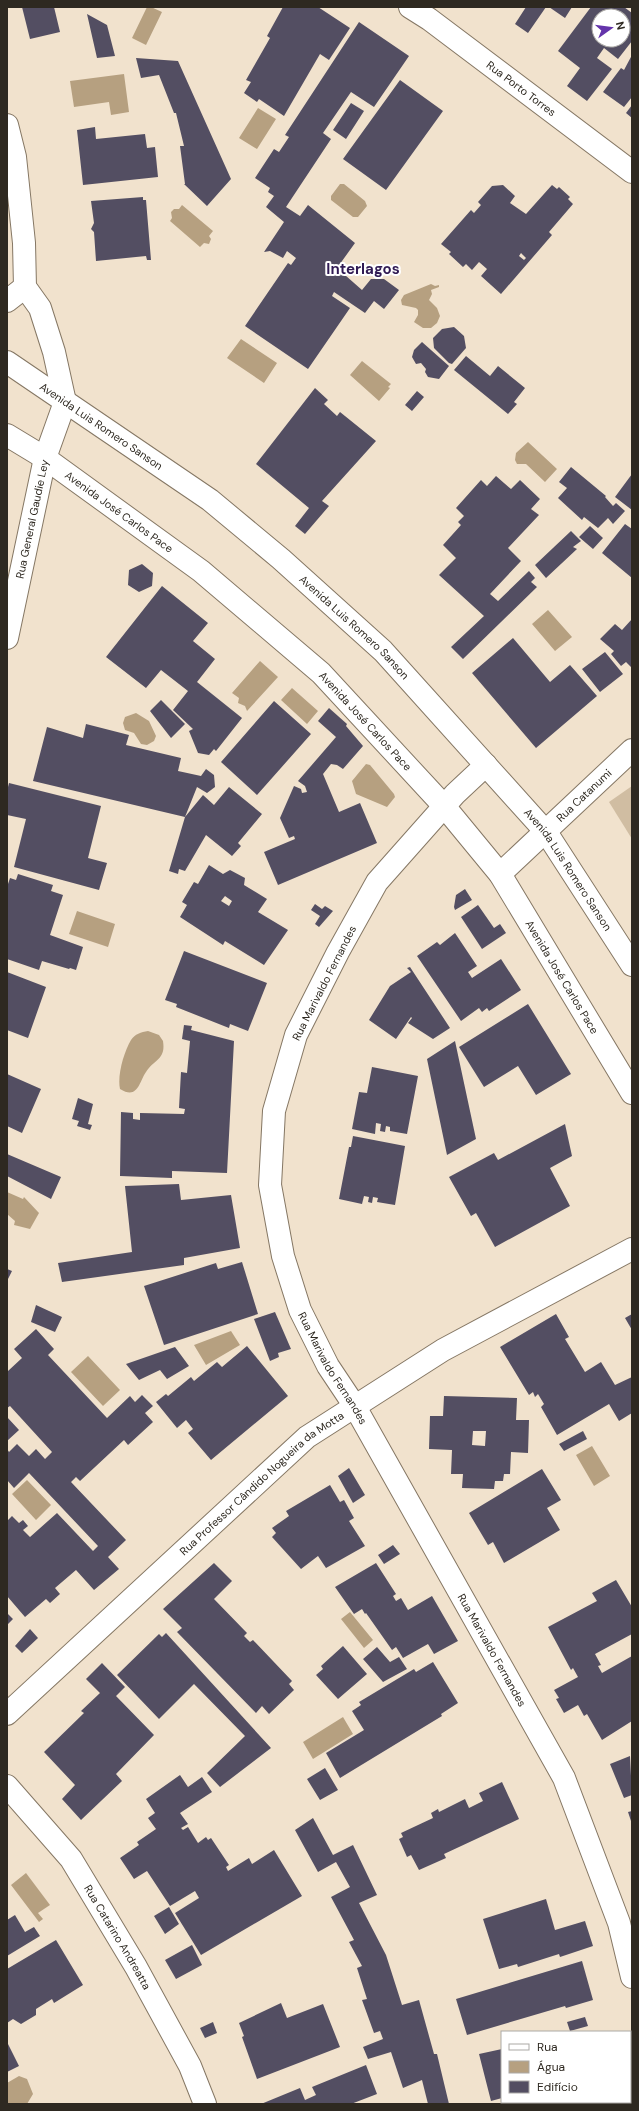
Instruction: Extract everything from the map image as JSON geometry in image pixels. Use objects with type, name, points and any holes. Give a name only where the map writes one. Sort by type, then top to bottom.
[{"type":"street","name":"Rua Porto Torres","points":[[410,7],[429,19],[632,172]]},
{"type":"street","points":[[7,125],[16,173],[24,243],[25,287],[40,308],[54,352],[65,402]]},
{"type":"street","points":[[7,301],[25,287]]},
{"type":"street","name":"Avenida Luis Romero Sanson","points":[[7,362],[210,500],[281,559],[383,651],[546,832],[632,965]]},
{"type":"street","name":"Rua General Gaudie Ley","points":[[7,638],[44,458],[65,402]]},
{"type":"street","name":"Avenida José Carlos Pace","points":[[7,435],[44,458],[201,571],[321,673],[444,806],[500,874],[632,1093]]},
{"type":"street","name":"Rua Catanumi","points":[[500,874],[632,750]]},
{"type":"street","name":"Rua Marivaldo Fernandes","points":[[486,765],[444,806],[377,882],[341,946],[296,1035],[274,1111],[270,1185],[283,1256],[300,1310],[328,1366],[354,1405],[564,1778],[619,1923],[632,1977]]},
{"type":"street","name":"Rua Professor Cândido Nogueira da Motta","points":[[7,1714],[307,1437],[354,1405],[443,1350],[632,1249]]},
{"type":"street","name":"Rua Catarino Andreatta","points":[[7,1786],[71,1859],[136,1967],[190,2066],[205,2104]]},
{"type":"shaded area","points":[[632,786],[632,839],[609,802]]},
{"type":"water","points":[[147,7],[151,7],[162,12],[146,45],[132,38]]},
{"type":"water","points":[[124,74],[129,112],[111,115],[109,102],[74,107],[70,81]]},
{"type":"water","points":[[258,108],[276,119],[257,149],[239,138]]},
{"type":"water","points":[[340,184],[344,184],[365,201],[367,206],[358,217],[353,217],[331,200],[331,196]]},
{"type":"water","points":[[182,205],[213,231],[209,236],[211,239],[209,244],[204,243],[200,247],[170,221],[172,218],[171,212],[174,209],[179,209]]},
{"type":"water","points":[[431,284],[435,286],[439,285],[439,287],[431,290],[432,294],[429,300],[437,308],[440,316],[437,323],[431,328],[423,328],[414,322],[418,315],[418,310],[416,308],[402,305],[401,300],[404,295]]},
{"type":"water","points":[[241,339],[277,363],[264,383],[227,358]]},
{"type":"water","points":[[362,361],[391,384],[388,387],[390,388],[379,401],[350,375]]},
{"type":"water","points":[[528,442],[557,469],[545,482],[526,464],[517,464],[515,460],[516,453]]},
{"type":"water","points":[[548,610],[572,637],[555,651],[532,624]]},
{"type":"water","points":[[260,661],[278,677],[247,711],[245,706],[238,703],[239,698],[232,693]]},
{"type":"water","points":[[292,688],[318,711],[307,724],[281,700]]},
{"type":"water","points":[[136,713],[149,721],[156,736],[154,741],[147,745],[141,744],[134,733],[125,730],[123,723],[125,717]]},
{"type":"water","points":[[366,764],[370,765],[394,794],[395,797],[387,807],[356,794],[352,781]]},
{"type":"water","points":[[77,911],[115,924],[108,947],[69,934]]},
{"type":"water","points":[[148,1031],[159,1035],[163,1041],[163,1052],[159,1059],[146,1072],[137,1088],[134,1091],[126,1092],[120,1089],[119,1077],[126,1051],[134,1036]]},
{"type":"water","points":[[7,1192],[23,1199],[24,1197],[39,1213],[30,1229],[14,1225],[15,1221],[7,1214]]},
{"type":"water","points":[[231,1331],[240,1345],[206,1365],[194,1345]]},
{"type":"water","points":[[88,1356],[120,1390],[103,1406],[71,1372]]},
{"type":"water","points":[[592,1446],[610,1476],[594,1486],[576,1455]]},
{"type":"water","points":[[27,1480],[51,1505],[36,1520],[12,1494]]},
{"type":"water","points":[[350,1612],[373,1640],[364,1648],[341,1619]]},
{"type":"water","points":[[343,1717],[353,1734],[313,1759],[303,1742]]},
{"type":"water","points":[[26,1873],[50,1905],[38,1913],[43,1919],[39,1922],[11,1885]]},
{"type":"water","points":[[19,2076],[27,2079],[33,2094],[27,2104],[7,2104],[7,2083]]},
{"type":"building","points":[[22,7],[54,7],[60,32],[30,39]]},
{"type":"building","points":[[283,7],[318,7],[350,28],[329,60],[320,54],[284,116],[259,99],[257,102],[244,93],[251,82],[246,80],[270,38],[267,36]]},
{"type":"building","points":[[526,7],[546,7],[528,33],[515,24]]},
{"type":"building","points":[[549,7],[572,7],[565,18]]},
{"type":"building","points":[[591,7],[624,7],[625,8],[591,8],[591,48],[604,48],[597,58],[612,69],[587,101],[567,86],[580,68],[558,51]]},
{"type":"building","points":[[631,12],[632,13],[631,42]]},
{"type":"building","points":[[87,14],[107,25],[115,56],[97,58]]},
{"type":"building","points":[[359,22],[409,56],[374,107],[351,92],[323,133],[331,139],[286,207],[300,216],[308,205],[355,243],[337,268],[362,290],[371,279],[384,279],[399,290],[384,309],[374,301],[365,313],[334,292],[332,296],[350,308],[308,369],[245,326],[288,263],[291,265],[296,258],[287,251],[283,258],[270,251],[264,252],[284,222],[266,207],[274,196],[268,192],[270,188],[255,178],[274,149],[279,152],[289,137],[285,135]]},
{"type":"building","points":[[604,48],[627,48],[618,59]]},
{"type":"building","points":[[632,55],[632,97],[624,107],[603,92],[621,68],[624,70]]},
{"type":"building","points":[[136,58],[178,61],[231,179],[207,206],[184,184],[180,146],[184,146],[176,113],[174,113],[159,75],[141,78]]},
{"type":"building","points":[[400,80],[443,111],[386,190],[343,159]]},
{"type":"building","points":[[351,103],[364,111],[346,139],[333,130]]},
{"type":"building","points":[[632,105],[632,118],[626,113]]},
{"type":"building","points":[[95,127],[96,139],[145,134],[147,148],[155,147],[158,177],[83,185],[77,130]]},
{"type":"building","points":[[503,185],[515,196],[510,203],[526,214],[552,185],[557,189],[559,187],[570,197],[568,199],[573,204],[549,232],[552,235],[501,294],[481,276],[487,269],[479,262],[472,270],[466,264],[463,267],[449,254],[451,252],[441,244],[471,210],[474,213],[481,205],[478,202],[492,186]],"holes":[[[521,253],[526,258],[524,260],[519,256]]]},
{"type":"building","points":[[143,197],[143,200],[146,200],[151,260],[147,260],[146,256],[96,261],[94,232],[91,229],[94,223],[91,201]]},
{"type":"building","points":[[454,327],[464,336],[466,348],[452,364],[449,363],[434,348],[433,338],[442,329]]},
{"type":"building","points":[[422,342],[449,366],[439,379],[428,377],[425,372],[426,369],[421,363],[416,364],[412,357],[414,350]]},
{"type":"building","points":[[466,356],[490,376],[498,366],[525,388],[514,402],[517,404],[508,414],[454,370]]},
{"type":"building","points":[[315,388],[328,400],[324,404],[337,416],[340,412],[376,441],[322,501],[329,506],[305,534],[295,526],[309,508],[256,464]]},
{"type":"building","points":[[417,391],[424,397],[412,411],[405,405]]},
{"type":"building","points":[[571,467],[606,496],[605,497],[613,506],[616,503],[625,511],[613,524],[608,518],[598,528],[584,517],[582,520],[558,498],[567,488],[559,482]]},
{"type":"building","points":[[632,474],[632,510],[615,497]]},
{"type":"building","points":[[496,476],[511,489],[520,480],[540,499],[531,509],[539,515],[508,548],[521,561],[490,594],[498,601],[529,571],[535,578],[531,582],[537,587],[463,659],[451,647],[484,616],[439,575],[456,558],[443,545],[461,525],[458,522],[464,516],[456,508],[481,480],[487,486]]},
{"type":"building","points":[[625,524],[632,529],[632,578],[602,553]]},
{"type":"building","points":[[590,526],[603,538],[593,549],[579,537]]},
{"type":"building","points":[[571,531],[581,541],[573,547],[577,549],[546,578],[535,565]]},
{"type":"building","points":[[142,564],[153,573],[152,586],[139,592],[128,585],[129,570]]},
{"type":"building","points":[[162,586],[208,623],[193,641],[215,659],[197,682],[242,718],[216,751],[214,749],[209,755],[198,753],[189,731],[193,729],[173,710],[188,691],[161,670],[146,688],[106,657]]},
{"type":"building","points":[[632,619],[632,668],[626,662],[621,666],[611,654],[614,651],[600,639],[615,624],[622,630]]},
{"type":"building","points":[[513,638],[550,682],[570,665],[597,696],[536,748],[472,673]]},
{"type":"building","points":[[605,652],[623,674],[600,692],[582,669]]},
{"type":"building","points":[[161,700],[185,724],[171,738],[150,711]]},
{"type":"building","points":[[274,701],[311,734],[257,795],[221,762]]},
{"type":"building","points":[[329,708],[347,724],[346,726],[363,746],[343,769],[337,765],[331,764],[323,774],[339,812],[360,803],[377,843],[278,885],[264,852],[295,839],[294,836],[289,838],[280,818],[294,786],[301,789],[302,793],[307,792],[305,786],[298,781],[336,737],[318,721]]},
{"type":"building","points":[[86,724],[129,735],[126,745],[181,758],[178,771],[201,776],[206,769],[214,775],[215,787],[207,793],[197,787],[185,817],[33,781],[47,727],[83,738]]},
{"type":"building","points":[[9,783],[101,806],[88,858],[107,863],[99,890],[14,867],[26,819],[7,815],[7,791]]},
{"type":"building","points":[[229,787],[262,814],[238,843],[241,846],[232,856],[206,835],[185,871],[179,869],[178,874],[169,871],[185,817],[203,795],[214,805]]},
{"type":"building","points":[[209,865],[223,874],[230,870],[245,878],[244,885],[267,899],[258,912],[288,930],[264,965],[225,941],[223,945],[180,917],[187,905],[182,902],[194,882],[198,884]],"holes":[[[225,896],[232,901],[229,906],[221,901]]]},
{"type":"building","points":[[18,874],[53,885],[51,891],[63,895],[50,935],[83,947],[76,970],[42,961],[39,970],[7,959],[7,887],[10,878],[16,880]]},
{"type":"building","points":[[465,889],[472,900],[455,910],[456,895]]},
{"type":"building","points":[[315,904],[322,909],[325,906],[333,911],[319,927],[315,924],[320,916],[311,910]]},
{"type":"building","points":[[478,905],[494,928],[500,924],[506,933],[482,949],[461,917]]},
{"type":"building","points":[[455,933],[477,966],[468,972],[472,978],[501,959],[521,990],[489,1011],[487,1008],[482,1012],[479,1008],[461,1021],[417,956],[437,942],[440,945]]},
{"type":"building","points":[[184,951],[267,983],[248,1031],[230,1024],[229,1028],[176,1007],[177,1004],[165,1000]]},
{"type":"building","points":[[410,967],[450,1028],[433,1039],[408,1023],[412,1018],[411,1017],[396,1039],[369,1020],[390,986],[411,972],[407,968]]},
{"type":"building","points":[[7,972],[46,987],[28,1038],[7,1030]]},
{"type":"building","points":[[528,1004],[571,1074],[536,1095],[518,1066],[484,1087],[459,1047]]},
{"type":"building","points":[[184,1025],[192,1026],[191,1030],[234,1041],[227,1173],[172,1171],[172,1178],[120,1176],[121,1112],[133,1113],[133,1119],[140,1120],[140,1113],[184,1114],[185,1109],[179,1108],[181,1072],[187,1073],[190,1041],[182,1039]]},
{"type":"building","points":[[455,1041],[476,1139],[447,1155],[427,1059]]},
{"type":"building","points":[[372,1067],[418,1076],[407,1134],[390,1131],[390,1127],[386,1126],[385,1132],[380,1131],[381,1124],[376,1123],[375,1134],[352,1129],[359,1092],[367,1093]]},
{"type":"building","points":[[7,1074],[41,1089],[22,1133],[7,1126]]},
{"type":"building","points":[[78,1098],[93,1104],[88,1124],[92,1125],[90,1130],[77,1126],[79,1121],[72,1119]]},
{"type":"building","points":[[565,1124],[572,1156],[550,1168],[570,1206],[495,1247],[476,1213],[471,1216],[449,1177],[494,1153],[498,1160]]},
{"type":"building","points":[[353,1136],[405,1146],[395,1205],[377,1202],[378,1198],[373,1197],[372,1203],[368,1202],[369,1197],[364,1196],[362,1204],[339,1199],[349,1147],[351,1147]]},
{"type":"building","points":[[7,1154],[61,1177],[51,1199],[7,1176]]},
{"type":"building","points":[[179,1184],[181,1200],[231,1195],[240,1248],[184,1258],[184,1265],[62,1282],[58,1263],[132,1252],[125,1186]]},
{"type":"building","points":[[242,1262],[258,1314],[164,1345],[144,1286],[216,1263],[218,1269]]},
{"type":"building","points":[[7,1269],[12,1271],[7,1281]]},
{"type":"building","points":[[36,1305],[62,1317],[55,1332],[31,1322]]},
{"type":"building","points":[[275,1312],[291,1349],[278,1353],[279,1357],[270,1361],[254,1319]]},
{"type":"building","points":[[556,1314],[569,1337],[565,1339],[585,1372],[601,1362],[615,1385],[632,1377],[632,1413],[619,1421],[609,1404],[557,1435],[541,1407],[544,1404],[538,1394],[535,1397],[533,1392],[529,1395],[500,1347]]},
{"type":"building","points":[[632,1314],[632,1330],[625,1318]]},
{"type":"building","points":[[36,1329],[54,1349],[48,1355],[107,1418],[130,1396],[135,1402],[142,1395],[153,1406],[145,1413],[153,1422],[128,1445],[124,1440],[80,1481],[76,1477],[71,1482],[126,1540],[108,1557],[119,1569],[94,1590],[76,1570],[55,1588],[60,1594],[50,1603],[46,1599],[25,1617],[7,1596],[7,1521],[12,1516],[19,1523],[23,1520],[28,1526],[23,1530],[30,1537],[57,1513],[93,1551],[98,1546],[29,1473],[14,1488],[7,1480],[7,1449],[9,1452],[17,1444],[29,1456],[36,1449],[45,1459],[52,1452],[10,1406],[7,1408],[7,1369],[8,1371],[22,1358],[14,1349]]},
{"type":"building","points":[[247,1346],[288,1396],[211,1460],[188,1433],[193,1429],[186,1420],[177,1428],[156,1402],[166,1394],[168,1396],[191,1377],[194,1381],[217,1362],[222,1367]]},
{"type":"building","points":[[175,1347],[189,1366],[167,1379],[160,1370],[139,1380],[126,1364]]},
{"type":"building","points":[[444,1396],[517,1398],[516,1420],[529,1420],[528,1453],[511,1452],[510,1474],[504,1474],[503,1481],[495,1481],[494,1489],[462,1488],[463,1474],[451,1474],[452,1450],[429,1449],[430,1416],[443,1416]],"holes":[[[473,1431],[486,1431],[485,1446],[472,1445]]]},
{"type":"building","points":[[7,1417],[19,1430],[7,1441]]},
{"type":"building","points":[[583,1431],[587,1439],[564,1451],[559,1444]]},
{"type":"building","points":[[349,1468],[365,1495],[353,1503],[338,1476]]},
{"type":"building","points":[[542,1469],[561,1500],[547,1508],[560,1530],[504,1563],[493,1542],[488,1545],[469,1513]]},
{"type":"building","points":[[330,1485],[340,1502],[344,1500],[354,1518],[349,1521],[365,1546],[326,1568],[318,1556],[301,1569],[272,1537],[276,1533],[272,1528],[289,1516],[286,1511]]},
{"type":"building","points":[[393,1545],[400,1554],[384,1564],[378,1555]]},
{"type":"building","points":[[214,1563],[232,1581],[214,1599],[247,1633],[244,1636],[250,1642],[253,1640],[292,1681],[289,1684],[294,1690],[269,1714],[262,1706],[256,1713],[177,1632],[182,1628],[163,1609]]},
{"type":"building","points":[[376,1563],[396,1594],[393,1596],[396,1601],[401,1598],[408,1610],[432,1596],[458,1641],[434,1654],[428,1644],[403,1658],[396,1647],[392,1650],[362,1609],[354,1614],[335,1587]]},
{"type":"building","points":[[616,1580],[632,1607],[632,1634],[595,1654],[601,1665],[598,1666],[602,1673],[632,1656],[632,1721],[602,1740],[587,1714],[584,1716],[578,1705],[564,1713],[556,1699],[559,1698],[554,1690],[578,1677],[573,1668],[571,1670],[548,1627],[597,1601],[592,1593]]},
{"type":"building","points":[[7,1613],[13,1619],[7,1625]]},
{"type":"building","points":[[30,1629],[38,1638],[22,1653],[15,1646]]},
{"type":"building","points":[[166,1633],[271,1748],[220,1787],[207,1773],[245,1736],[194,1684],[159,1719],[117,1675],[159,1634],[162,1637]]},
{"type":"building","points":[[343,1646],[367,1674],[338,1699],[316,1675],[323,1669],[321,1666]]},
{"type":"building","points":[[377,1647],[390,1662],[399,1657],[407,1669],[383,1682],[363,1659]]},
{"type":"building","points":[[433,1662],[458,1703],[441,1714],[442,1716],[340,1778],[326,1753],[364,1730],[352,1711],[361,1705],[359,1702],[414,1669],[416,1672]]},
{"type":"building","points":[[102,1663],[125,1687],[116,1696],[154,1735],[116,1774],[122,1781],[81,1820],[62,1799],[75,1785],[44,1752],[84,1713],[81,1711],[100,1693],[86,1679]]},
{"type":"building","points":[[630,1756],[632,1795],[624,1798],[610,1764]]},
{"type":"building","points":[[325,1768],[338,1790],[320,1800],[307,1779]]},
{"type":"building","points":[[180,1775],[188,1787],[202,1777],[212,1792],[180,1813],[188,1824],[181,1828],[183,1830],[188,1827],[198,1843],[206,1837],[208,1840],[211,1838],[229,1865],[226,1867],[228,1871],[249,1858],[252,1864],[274,1850],[302,1896],[201,1955],[175,1913],[199,1898],[195,1891],[170,1906],[147,1871],[134,1879],[120,1858],[139,1845],[137,1842],[156,1829],[148,1818],[155,1813],[146,1799]]},
{"type":"building","points":[[502,1782],[519,1819],[444,1854],[446,1858],[419,1870],[411,1855],[407,1857],[399,1839],[403,1837],[401,1833],[433,1818],[431,1813],[438,1809],[439,1812],[465,1799],[469,1808],[483,1801],[479,1793]]},
{"type":"building","points":[[632,1811],[632,1824],[628,1812]]},
{"type":"building","points":[[313,1818],[333,1855],[353,1845],[377,1895],[359,1903],[386,1955],[402,2005],[419,2000],[434,2054],[437,2054],[449,2104],[428,2104],[422,2080],[403,2088],[391,2052],[368,2059],[363,2047],[383,2039],[380,2031],[374,2033],[362,2000],[367,1999],[357,1968],[362,1966],[349,1942],[354,1940],[331,1897],[350,1887],[336,1862],[318,1872],[295,1830]]},
{"type":"building","points":[[546,1899],[555,1930],[585,1921],[593,1946],[560,1957],[559,1954],[518,1967],[517,1964],[499,1969],[483,1919]]},
{"type":"building","points":[[169,1907],[179,1924],[165,1934],[154,1916]]},
{"type":"building","points":[[15,1915],[25,1932],[34,1927],[40,1936],[7,1956],[7,1920]]},
{"type":"building","points":[[56,1940],[83,1985],[54,2003],[52,1999],[36,2009],[36,2015],[21,2024],[13,2019],[7,2023],[7,1969]]},
{"type":"building","points":[[192,1945],[202,1965],[176,1979],[165,1960]]},
{"type":"building","points":[[582,1961],[593,2000],[566,2008],[565,2006],[467,2035],[456,1999]]},
{"type":"building","points":[[281,2003],[287,2018],[323,2004],[340,2047],[257,2079],[242,2037],[244,2036],[239,2023]]},
{"type":"building","points":[[585,2017],[588,2026],[570,2031],[567,2022]]},
{"type":"building","points":[[213,2022],[217,2033],[205,2038],[200,2028]]},
{"type":"building","points":[[7,2042],[19,2066],[7,2072]]},
{"type":"building","points":[[501,2049],[501,2098],[491,2101],[479,2054]]},
{"type":"building","points":[[366,2065],[377,2094],[351,2104],[261,2104],[300,2088],[305,2100],[316,2095],[312,2087]]},
{"type":"district","name":"Interlagos","points":[[363,269]]}]
